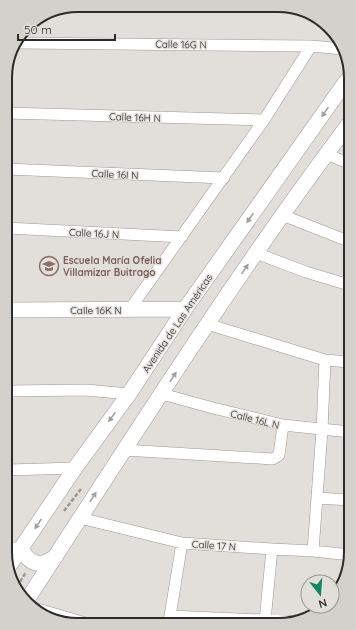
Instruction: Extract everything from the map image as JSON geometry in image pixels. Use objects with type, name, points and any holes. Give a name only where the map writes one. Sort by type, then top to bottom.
[{"type":"main road","name":"Avenida de Las Américas","points":[[15,548],[129,394],[186,309],[344,84]]},
{"type":"main road","points":[[29,596],[207,324],[282,215],[344,130]]},
{"type":"main road","name":"Calle 16K N","points":[[12,310],[186,309]]},
{"type":"main road","points":[[15,548],[32,562],[40,564],[49,562],[56,556]]},
{"type":"street","name":"Calle 16G N","points":[[23,42],[311,46],[337,48]]},
{"type":"street","points":[[130,309],[264,120],[311,46]]},
{"type":"street","name":"Calle 16H N","points":[[12,113],[264,120]]},
{"type":"street","points":[[326,154],[344,161]]},
{"type":"street","name":"Calle 16I N","points":[[12,169],[224,178]]},
{"type":"street","points":[[282,215],[344,239]]},
{"type":"street","name":"Calle 16J N","points":[[12,228],[182,237]]},
{"type":"street","points":[[256,253],[306,272],[344,283]]},
{"type":"street","points":[[207,324],[326,360],[344,362]]},
{"type":"street","points":[[313,551],[326,360]]},
{"type":"street","points":[[12,391],[86,390],[129,394]]},
{"type":"street","name":"Calle 16L N","points":[[162,394],[283,426],[344,432]]},
{"type":"street","points":[[124,450],[273,459],[279,455],[283,426]]},
{"type":"street","points":[[12,470],[75,468]]},
{"type":"street","points":[[317,498],[344,500]]},
{"type":"street","name":"Calle 17 N","points":[[80,518],[182,543],[344,554]]},
{"type":"street","points":[[169,618],[182,543]]},
{"type":"street","points":[[265,618],[272,550]]},
{"type":"street","points":[[52,613],[64,616]]},
{"type":"place","name":"Escuela María Ofelia Villamizar Buitrago","points":[[49,266]]}]
